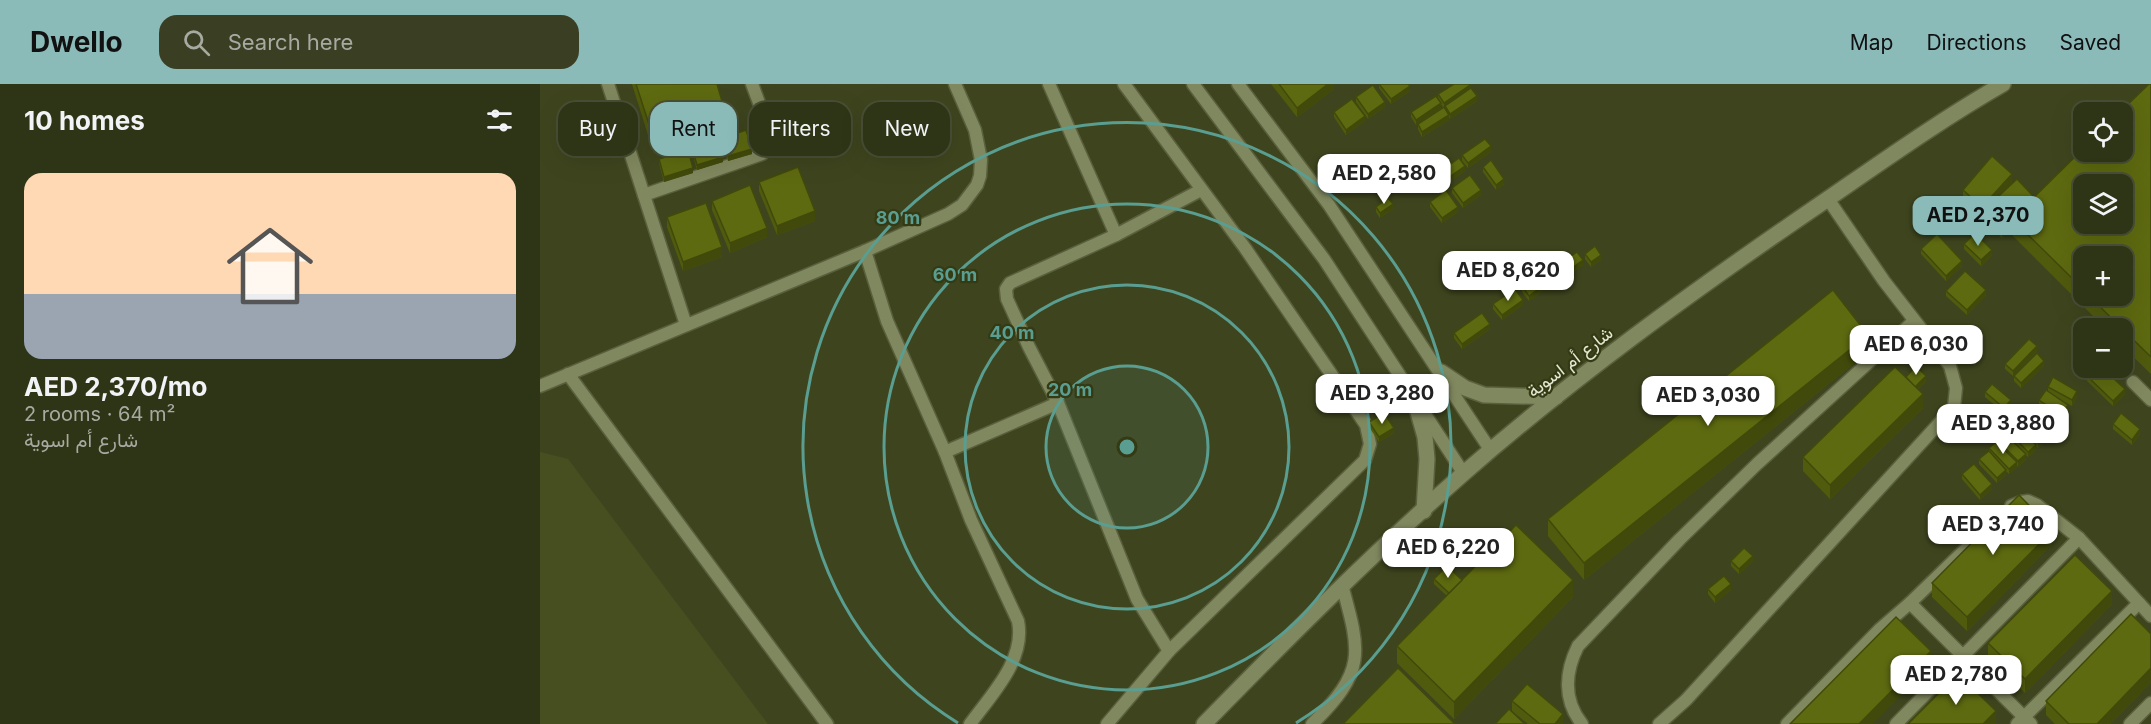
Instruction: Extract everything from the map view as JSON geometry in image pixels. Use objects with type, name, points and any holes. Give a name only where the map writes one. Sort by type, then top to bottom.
[{"type":"street","name":"شارع أم اسوية","points":[[1204,724],[1342,585],[1464,474],[1556,398],[1690,296],[1909,142],[2003,84]]},
{"type":"street","points":[[1441,372],[1465,388],[1484,395],[1556,398]]},
{"type":"street","points":[[1414,398],[1425,437],[1427,459],[1424,511]]},
{"type":"lane","points":[[608,84],[686,325]]},
{"type":"lane","points":[[644,195],[762,154],[768,140],[768,127],[752,84]]},
{"type":"lane","points":[[540,386],[865,251],[948,214],[962,205],[977,185],[981,168],[975,130],[955,84]]},
{"type":"lane","points":[[1050,84],[1116,235]]},
{"type":"lane","points":[[1107,724],[1169,651],[1358,468],[1365,460],[1370,444],[1366,425],[1245,248],[1124,84]]},
{"type":"lane","points":[[1193,84],[1324,259],[1464,474]]},
{"type":"lane","points":[[1238,84],[1329,205],[1491,451]]},
{"type":"lane","points":[[1169,651],[1137,599],[1059,403],[1029,347],[1007,299],[1006,289],[1010,283],[1116,235],[1201,190]]},
{"type":"lane","points":[[1659,724],[1686,700],[1954,407],[1956,388],[1950,366],[1914,321],[1828,199]]},
{"type":"lane","points":[[865,251],[887,321],[945,452],[971,519],[1018,621],[1020,633],[1012,663],[970,724]]},
{"type":"lane","points":[[1582,724],[1571,705],[1567,690],[1567,675],[1578,646],[1680,539],[1757,464],[1914,321]]},
{"type":"lane","points":[[568,374],[827,724]]},
{"type":"lane","points":[[2133,382],[2151,400]]},
{"type":"lane","points":[[945,452],[1059,403]]},
{"type":"lane","points":[[2003,514],[2021,502],[2028,501],[2037,505],[2079,538],[2151,616]]},
{"type":"lane","points":[[1787,724],[1880,629],[1978,538]]},
{"type":"lane","points":[[1896,724],[2079,538]]},
{"type":"lane","points":[[1312,724],[1343,690],[1355,661],[1354,630],[1342,585]]},
{"type":"lane","points":[[1910,603],[1964,656],[2024,722],[2139,603]]},
{"type":"lane","points":[[2130,724],[2151,703]]},
{"type":"shaded area","points":[[540,452],[568,459],[768,724],[540,724]]},
{"type":"building","points":[[636,84],[717,84],[722,102],[650,102],[650,128]]},
{"type":"building","points":[[1279,84],[1328,84],[1297,108]]},
{"type":"building","points":[[1379,84],[1408,84],[1410,86],[1391,99]]},
{"type":"building","points":[[1454,84],[1470,85],[1444,103],[1438,94]]},
{"type":"building","points":[[2151,84],[2151,357],[2133,339],[2133,318],[2111,318],[2099,306],[2133,306],[2133,246],[2073,246],[2073,279],[2012,219],[2073,159],[2073,162],[2133,162],[2133,102],[2130,102]]},
{"type":"building","points":[[1373,85],[1385,102],[1368,114],[1356,97]]},
{"type":"building","points":[[1471,88],[1477,96],[1450,114],[1445,106]]},
{"type":"building","points":[[1436,96],[1441,103],[1416,120],[1411,112]]},
{"type":"building","points":[[1352,99],[1365,116],[1346,130],[1334,112]]},
{"type":"building","points":[[1444,107],[1449,115],[1422,132],[1418,124]]},
{"type":"building","points":[[746,130],[749,150],[737,153],[737,133]]},
{"type":"building","points":[[1485,139],[1491,146],[1468,163],[1462,155]]},
{"type":"building","points":[[669,156],[690,156],[693,168],[664,177],[659,159]]},
{"type":"building","points":[[694,156],[723,157],[697,165]]},
{"type":"building","points":[[1992,156],[2012,174],[1982,207],[1963,190]]},
{"type":"building","points":[[1459,158],[1465,166],[1445,180],[1440,172]]},
{"type":"building","points":[[1491,160],[1504,179],[1496,185],[1483,167]]},
{"type":"building","points":[[798,167],[815,211],[777,226],[759,182]]},
{"type":"building","points":[[1470,175],[1481,190],[1463,203],[1452,188]]},
{"type":"building","points":[[2017,179],[2034,197],[2002,228],[1984,210]]},
{"type":"building","points":[[750,185],[767,228],[730,243],[712,201]]},
{"type":"building","points":[[1446,190],[1458,207],[1442,218],[1430,202]]},
{"type":"building","points":[[1388,198],[1393,204],[1380,213],[1376,207]]},
{"type":"building","points":[[706,203],[722,247],[683,262],[667,217]]},
{"type":"building","points":[[1975,233],[1992,250],[1981,260],[1964,244]]},
{"type":"building","points":[[1937,234],[1962,261],[1946,276],[1921,249]]},
{"type":"building","points":[[1595,246],[1601,255],[1591,262],[1585,254]]},
{"type":"building","points":[[1577,252],[1583,260],[1561,276],[1555,267]]},
{"type":"building","points":[[1546,269],[1553,278],[1529,296],[1522,286]]},
{"type":"building","points":[[1965,271],[1986,290],[1967,310],[1946,291]]},
{"type":"building","points":[[1515,289],[1523,300],[1502,315],[1493,304]]},
{"type":"building","points":[[1833,290],[1868,335],[1584,563],[1548,519]]},
{"type":"building","points":[[1482,313],[1490,324],[1462,344],[1454,333]]},
{"type":"building","points":[[2029,339],[2037,346],[2013,371],[2005,364]]},
{"type":"building","points":[[2037,353],[2044,361],[2021,383],[2014,376]]},
{"type":"building","points":[[1916,366],[1926,376],[1915,387],[1906,377]]},
{"type":"building","points":[[1895,367],[1923,394],[1830,485],[1803,457]]},
{"type":"building","points":[[2053,377],[2077,391],[2072,400],[2048,387]]},
{"type":"building","points":[[2089,378],[2113,378],[2125,389],[2113,401]]},
{"type":"building","points":[[1992,384],[2011,400],[2004,408],[1985,392]]},
{"type":"building","points":[[2046,390],[2068,405],[2061,415],[2039,400]]},
{"type":"building","points":[[2038,405],[2058,422],[2050,430],[2030,413]]},
{"type":"building","points":[[1963,406],[1981,426],[1970,436],[1952,416]]},
{"type":"building","points":[[1384,413],[1394,428],[1379,437],[1369,422]]},
{"type":"building","points":[[2121,413],[2140,429],[2132,440],[2113,424]]},
{"type":"building","points":[[2028,415],[2046,435],[2038,443],[2019,422]]},
{"type":"building","points":[[2017,425],[2036,445],[2028,452],[2009,432]]},
{"type":"building","points":[[2006,435],[2026,454],[2018,461],[1999,442]]},
{"type":"building","points":[[1996,442],[2017,462],[2009,469],[1989,448]]},
{"type":"building","points":[[1989,451],[2006,470],[1997,478],[1979,459]]},
{"type":"building","points":[[1974,464],[1992,484],[1980,495],[1962,474]]},
{"type":"building","points":[[2019,495],[2053,530],[1967,617],[1932,583]]},
{"type":"building","points":[[1516,525],[1573,580],[1454,702],[1397,646]]},
{"type":"building","points":[[1744,548],[1753,556],[1739,569],[1731,561]]},
{"type":"building","points":[[2075,555],[2112,591],[2025,679],[1988,643]]},
{"type":"building","points":[[1447,566],[1462,580],[1449,593],[1434,579]]},
{"type":"building","points":[[1724,576],[1731,584],[1715,597],[1708,589]]},
{"type":"building","points":[[2131,614],[2151,634],[2151,668],[2097,724],[2069,724],[2046,701]]},
{"type":"building","points":[[1896,617],[1931,651],[1859,724],[1790,724]]},
{"type":"building","points":[[1398,668],[1455,724],[1343,724]]},
{"type":"building","points":[[1958,674],[1996,711],[1983,724],[1908,724]]},
{"type":"building","points":[[1527,684],[1563,714],[1555,724],[1540,724],[1512,701]]},
{"type":"building","points":[[1509,709],[1525,724],[1495,724]]}]
